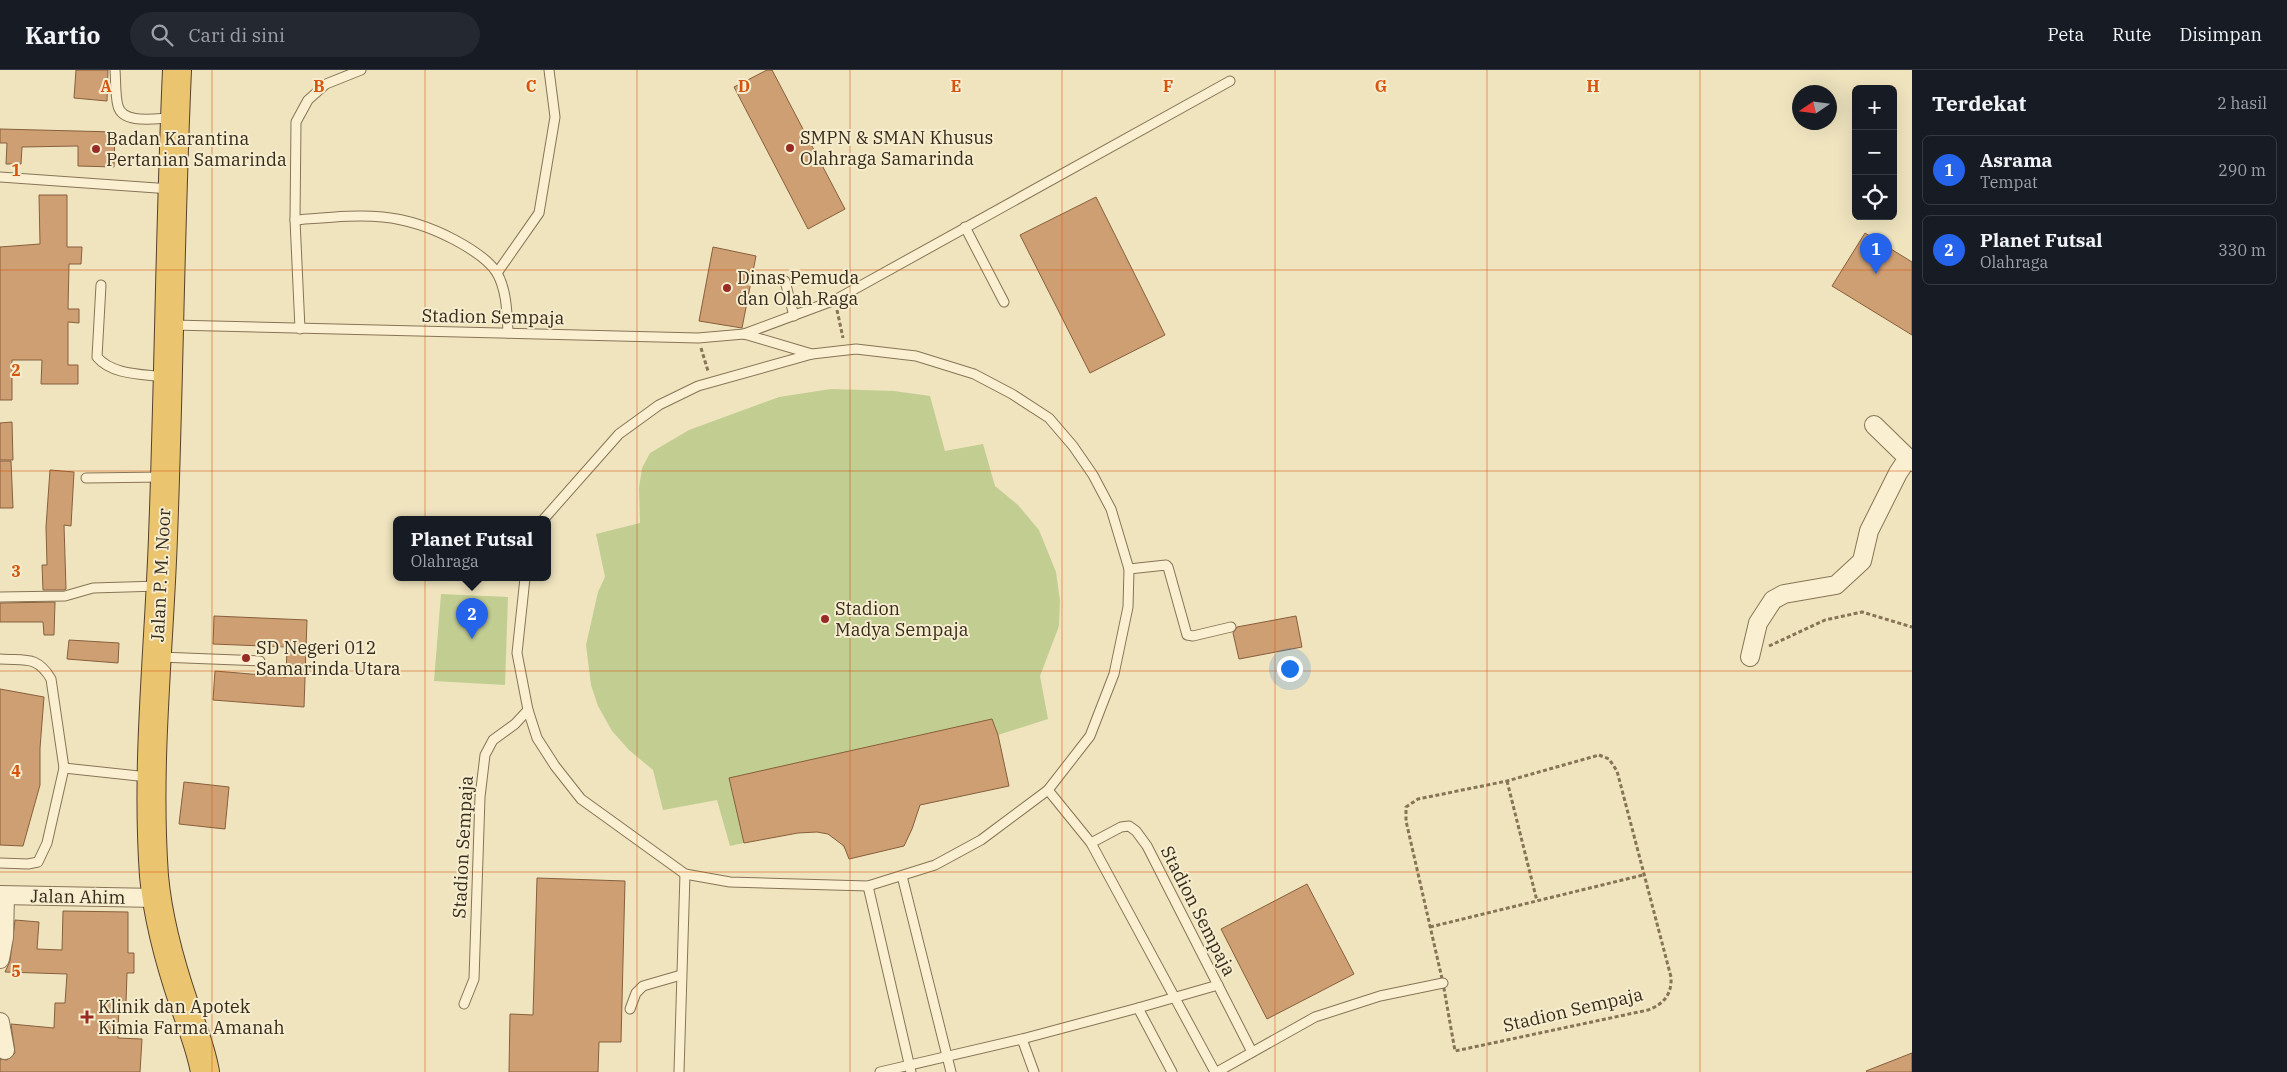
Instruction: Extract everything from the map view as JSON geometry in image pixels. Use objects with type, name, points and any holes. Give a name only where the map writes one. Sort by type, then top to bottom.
[{"type":"highway","name":"Jalan P. M. Noor","points":[[177,70],[171,189],[166,477],[151,744],[154,875],[171,964],[205,1072]]},
{"type":"street","points":[[1750,657],[1758,622],[1773,600],[1784,594],[1836,584],[1862,561],[1869,531],[1898,473],[1910,460],[1874,425]]},
{"type":"street","points":[[0,959],[4,937],[3,896]]},
{"type":"street","name":"Jalan Ahim","points":[[3,896],[157,898]]},
{"type":"street","points":[[0,1022],[5,1050]]},
{"type":"lane","points":[[115,70],[118,107],[123,115],[133,119],[175,118]]},
{"type":"lane","points":[[300,328],[296,220],[296,122],[308,100],[326,84],[361,70]]},
{"type":"lane","points":[[497,273],[538,213],[556,117],[549,70]]},
{"type":"lane","points":[[744,334],[835,300],[1230,81]]},
{"type":"lane","points":[[0,177],[171,189]]},
{"type":"lane","points":[[296,220],[360,215],[407,220],[439,232],[472,249],[497,273],[506,299],[508,333]]},
{"type":"lane","points":[[966,227],[1004,302]]},
{"type":"lane","points":[[785,281],[794,316]]},
{"type":"lane","points":[[101,284],[97,357],[104,364],[117,370],[169,378]]},
{"type":"lane","name":"Stadion Sempaja","points":[[170,325],[698,338],[744,334],[812,354]]},
{"type":"lane","name":"Stadion Sempaja","points":[[524,581],[517,653],[528,710],[537,738],[554,766],[581,799],[685,874],[730,882],[868,886],[935,865],[981,840],[1048,790],[1090,736],[1114,674],[1128,608],[1129,569],[1111,509],[1078,454],[1048,418],[1012,394],[974,374],[916,356],[856,349],[812,354],[711,381],[659,404],[619,434],[547,516]]},
{"type":"lane","points":[[86,478],[166,477]]},
{"type":"lane","points":[[1129,569],[1166,565],[1169,569],[1187,636],[1231,627]]},
{"type":"lane","points":[[0,597],[65,596],[93,588],[161,586]]},
{"type":"lane","points":[[156,657],[260,661]]},
{"type":"lane","points":[[0,659],[35,661],[44,666],[51,679],[64,768],[47,842],[38,862],[28,864],[0,862]]},
{"type":"lane","name":"Stadion Sempaja","points":[[464,1004],[474,979],[480,797],[485,754],[492,740],[515,724],[528,710]]},
{"type":"lane","points":[[64,768],[152,777]]},
{"type":"lane","points":[[1048,790],[1091,843],[1216,1072],[1315,1017],[1380,996],[1443,983]]},
{"type":"lane","name":"Stadion Sempaja","points":[[1091,843],[1121,826],[1129,826],[1136,831],[1147,846],[1252,1052]]},
{"type":"lane","points":[[679,1072],[685,874]]},
{"type":"lane","points":[[902,876],[951,1072]]},
{"type":"lane","points":[[868,886],[910,1068]]},
{"type":"lane","points":[[630,1009],[636,993],[643,986],[681,975]]},
{"type":"lane","points":[[880,1072],[910,1068],[947,1055],[1022,1039],[1218,985]]},
{"type":"lane","points":[[1138,1008],[1172,1072]]},
{"type":"lane","points":[[1022,1039],[1034,1072]]},
{"type":"path","points":[[835,300],[846,350]]},
{"type":"path","points":[[698,338],[711,381]]},
{"type":"path","points":[[1750,657],[1776,641],[1825,620],[1862,612],[1912,627]]},
{"type":"path","name":"Stadion Sempaja","points":[[1599,755],[1609,759],[1617,771],[1672,987],[1659,1006],[1455,1051],[1443,983],[1406,821],[1406,807],[1418,799],[1507,781],[1599,755]]},
{"type":"path","points":[[1507,781],[1537,901]]},
{"type":"path","points":[[1430,926],[1644,875]]},
{"type":"green space","name":"Stadion Madya Sempaja","points":[[831,389],[894,391],[930,396],[945,451],[983,444],[995,486],[1018,505],[1039,530],[1056,572],[1060,601],[1059,626],[1040,676],[1048,719],[998,735],[1009,786],[920,805],[904,846],[849,859],[838,841],[827,834],[818,832],[793,833],[730,846],[717,800],[663,810],[653,770],[629,750],[612,731],[598,706],[591,685],[586,645],[598,592],[605,577],[596,534],[640,523],[639,488],[642,468],[650,453],[689,430],[779,397]]},
{"type":"green space","points":[[441,594],[508,597],[505,685],[434,681]]},
{"type":"building","points":[[76,70],[108,70],[107,101],[74,98]]},
{"type":"building","name":"SMPN & SMAN Khusus Olahraga Samarinda","points":[[767,70],[772,70],[845,209],[808,229],[734,87]]},
{"type":"building","points":[[0,129],[115,132],[114,167],[78,166],[78,146],[22,147],[21,164],[6,164],[7,143],[0,143]]},
{"type":"building","points":[[39,195],[67,195],[67,247],[82,247],[81,264],[69,264],[68,309],[79,309],[79,323],[68,322],[68,365],[78,365],[78,384],[41,384],[42,360],[12,360],[12,400],[0,400],[0,247],[40,244]]},
{"type":"building","points":[[1096,197],[1165,335],[1090,373],[1020,235]]},
{"type":"building","points":[[1865,233],[1912,262],[1912,335],[1832,286]]},
{"type":"building","name":"Dinas Pemuda dan Olah Raga","points":[[713,247],[756,256],[742,328],[699,321]]},
{"type":"building","points":[[12,422],[13,460],[0,460],[0,423]]},
{"type":"building","points":[[0,461],[11,461],[13,508],[0,508]]},
{"type":"building","points":[[50,470],[74,472],[71,526],[64,525],[66,589],[64,590],[43,590],[42,565],[47,565],[46,527]]},
{"type":"building","points":[[55,602],[54,635],[44,635],[43,622],[0,622],[0,603]]},
{"type":"building","points":[[214,616],[307,620],[304,707],[213,700],[215,671],[286,677],[287,647],[213,644]]},
{"type":"building","points":[[1296,616],[1302,647],[1239,659],[1233,633],[1237,627]]},
{"type":"building","points":[[69,640],[119,643],[118,663],[67,659]]},
{"type":"building","points":[[0,689],[44,697],[40,748],[40,785],[23,846],[0,845]]},
{"type":"building","points":[[992,719],[998,735],[1009,786],[920,805],[904,846],[849,859],[844,846],[828,834],[817,832],[798,833],[744,843],[729,778]]},
{"type":"building","points":[[184,782],[229,787],[225,829],[179,824]]},
{"type":"building","points":[[537,878],[625,881],[621,1042],[599,1042],[598,1072],[509,1072],[510,1014],[533,1015]]},
{"type":"building","points":[[1307,884],[1354,974],[1267,1019],[1221,929]]},
{"type":"building","points":[[63,911],[128,912],[128,953],[134,953],[134,973],[127,973],[126,1003],[119,1003],[118,1038],[142,1039],[140,1072],[0,1072],[0,1059],[7,1060],[15,1053],[11,1024],[54,1028],[55,1003],[65,1003],[67,974],[5,972],[10,961],[15,920],[39,922],[37,949],[62,950]]},
{"type":"building","points":[[1912,1053],[1912,1072],[1866,1071]]},
{"type":"place","name":"SMPN & SMAN Khusus Olahraga Samarinda","points":[[790,148]]},
{"type":"place","name":"Badan Karantina Pertanian Samarinda","points":[[96,149]]},
{"type":"place","name":"Asrama","points":[[1876,274]]},
{"type":"place","name":"Dinas Pemuda dan Olah Raga","points":[[727,288]]},
{"type":"place","name":"Stadion Madya Sempaja","points":[[825,619]]},
{"type":"place","name":"Planet Futsal","points":[[472,639]]},
{"type":"place","name":"SD Negeri 012 Samarinda Utara","points":[[246,658]]},
{"type":"place","name":"Klinik dan Apotek Kimia Farma Amanah","points":[[87,1017]]}]
